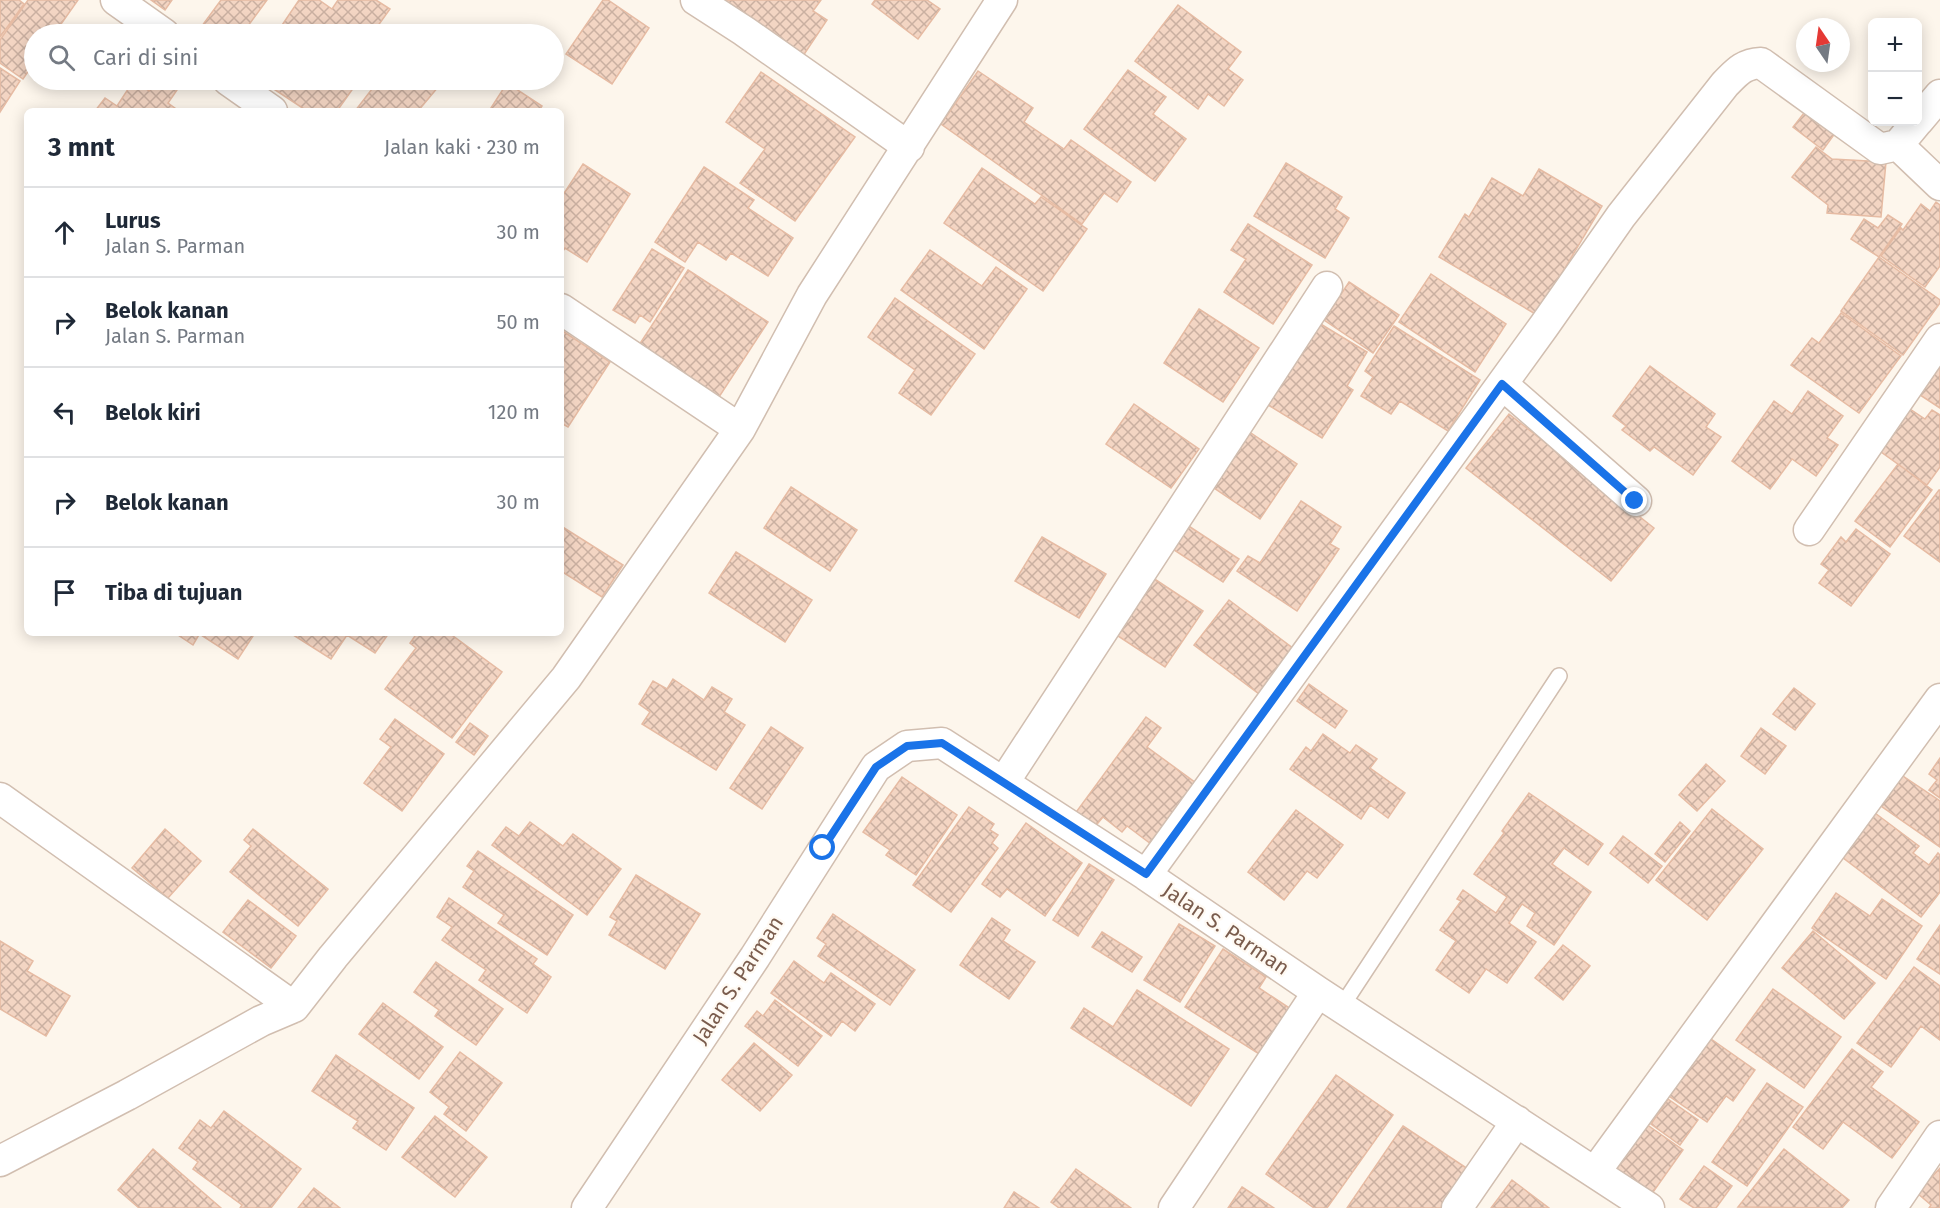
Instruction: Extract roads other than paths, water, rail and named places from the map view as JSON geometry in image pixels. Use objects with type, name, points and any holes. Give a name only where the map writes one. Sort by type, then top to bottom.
[{"type":"street","points":[[116,0],[150,24]]},
{"type":"street","points":[[696,0],[909,147]]},
{"type":"street","points":[[0,1161],[127,1095],[261,1021],[294,1007],[333,957],[566,678],[740,429],[812,295],[1002,0]]},
{"type":"street","points":[[1146,874],[1502,384],[1621,216],[1725,84],[1750,64],[1761,63],[1880,149],[1898,144],[1913,126]]},
{"type":"street","points":[[242,90],[268,108]]},
{"type":"street","points":[[1922,115],[1940,95]]},
{"type":"street","points":[[1898,144],[1940,184]]},
{"type":"street","points":[[1004,782],[1327,287]]},
{"type":"street","points":[[564,311],[740,429]]},
{"type":"street","points":[[1809,530],[1940,339]]},
{"type":"street","points":[[1502,384],[1635,501]]},
{"type":"street","points":[[1594,1172],[1940,699]]},
{"type":"street","name":"Jalan S. Parman","points":[[587,1208],[755,957],[876,767],[907,746],[942,743],[1146,874],[1330,999],[1649,1208]]},
{"type":"street","points":[[0,798],[294,1007]]},
{"type":"street","points":[[1174,1208],[1330,999]]},
{"type":"street","points":[[1457,1208],[1517,1121]]},
{"type":"street","points":[[1891,1208],[1940,1136]]},
{"type":"lane","points":[[1330,999],[1559,676]]}]
